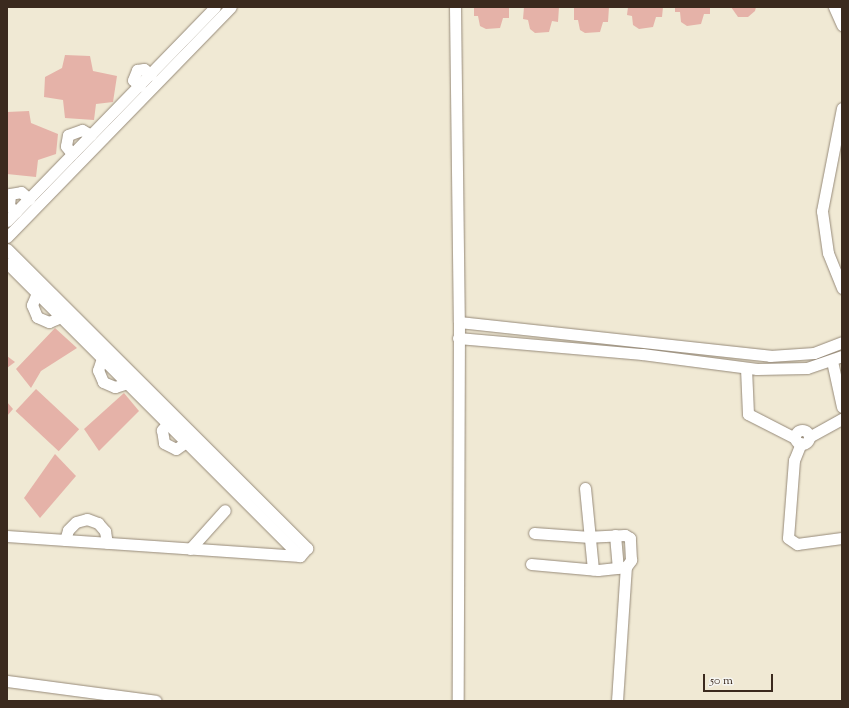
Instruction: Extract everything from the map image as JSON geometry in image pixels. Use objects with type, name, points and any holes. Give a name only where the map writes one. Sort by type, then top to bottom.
[{"type":"street","points":[[7,222],[151,75],[215,7]]},
{"type":"street","points":[[7,237],[230,7]]},
{"type":"street","points":[[455,7],[459,322],[458,701]]},
{"type":"street","points":[[834,7],[842,25]]},
{"type":"street","points":[[842,108],[822,211],[828,253],[842,288]]},
{"type":"street","points":[[72,154],[66,146],[68,135],[82,130],[91,135]]},
{"type":"street","points":[[16,212],[9,206],[10,194],[21,192],[29,199]]},
{"type":"street","points":[[7,249],[196,435],[305,546],[306,552],[300,556],[7,536]]},
{"type":"street","points":[[7,263],[300,556]]},
{"type":"street","points":[[37,293],[32,305],[37,317],[49,322],[61,317]]},
{"type":"street","points":[[459,322],[770,356],[814,353],[842,342]]},
{"type":"street","points":[[458,338],[770,370],[802,368],[837,359],[842,407]]},
{"type":"street","points":[[770,356],[770,370]]},
{"type":"street","points":[[102,358],[98,370],[103,382],[115,387],[127,383]]},
{"type":"street","points":[[746,368],[748,414],[802,439]]},
{"type":"street","points":[[175,414],[167,422],[161,434],[167,446],[176,449],[187,443],[196,435]]},
{"type":"street","points":[[842,419],[802,439],[794,460],[788,538],[797,544],[842,538]]},
{"type":"street","points":[[585,488],[593,570]]},
{"type":"street","points":[[190,549],[224,510]]},
{"type":"street","points":[[65,540],[68,530],[76,522],[87,519],[98,523],[105,531],[107,543]]},
{"type":"street","points":[[531,564],[593,570],[622,568],[632,560],[630,538],[615,535],[590,537],[534,533]]},
{"type":"street","points":[[617,701],[622,568]]},
{"type":"street","points":[[7,682],[156,701]]},
{"type":"building","points":[[474,7],[509,7],[509,18],[503,18],[500,28],[486,29],[480,26],[478,16],[474,16]]},
{"type":"building","points":[[524,7],[559,7],[558,22],[552,21],[549,32],[535,33],[530,29],[528,20],[523,19]]},
{"type":"building","points":[[574,7],[609,7],[608,22],[603,22],[600,32],[585,33],[580,30],[578,20],[574,20]]},
{"type":"building","points":[[628,7],[663,7],[662,17],[656,17],[653,27],[639,29],[633,25],[632,16],[627,15]]},
{"type":"building","points":[[675,7],[710,7],[710,14],[704,14],[701,24],[687,26],[681,22],[680,12],[675,12]]},
{"type":"building","points":[[731,7],[756,7],[755,11],[748,17],[738,17]]},
{"type":"building","points":[[65,55],[90,56],[93,71],[117,76],[113,102],[96,104],[94,120],[65,118],[63,100],[44,97],[45,77],[62,68]]},
{"type":"building","points":[[29,111],[31,123],[58,134],[56,154],[38,160],[36,177],[7,174],[7,112]]},
{"type":"building","points":[[55,328],[77,348],[41,371],[31,388],[16,369]]},
{"type":"building","points":[[7,356],[15,362],[7,368]]},
{"type":"building","points":[[36,389],[79,429],[59,451],[16,411]]},
{"type":"building","points":[[124,393],[139,411],[99,451],[84,429]]},
{"type":"building","points":[[7,402],[13,409],[7,416]]},
{"type":"building","points":[[55,454],[76,476],[40,518],[24,498]]}]
